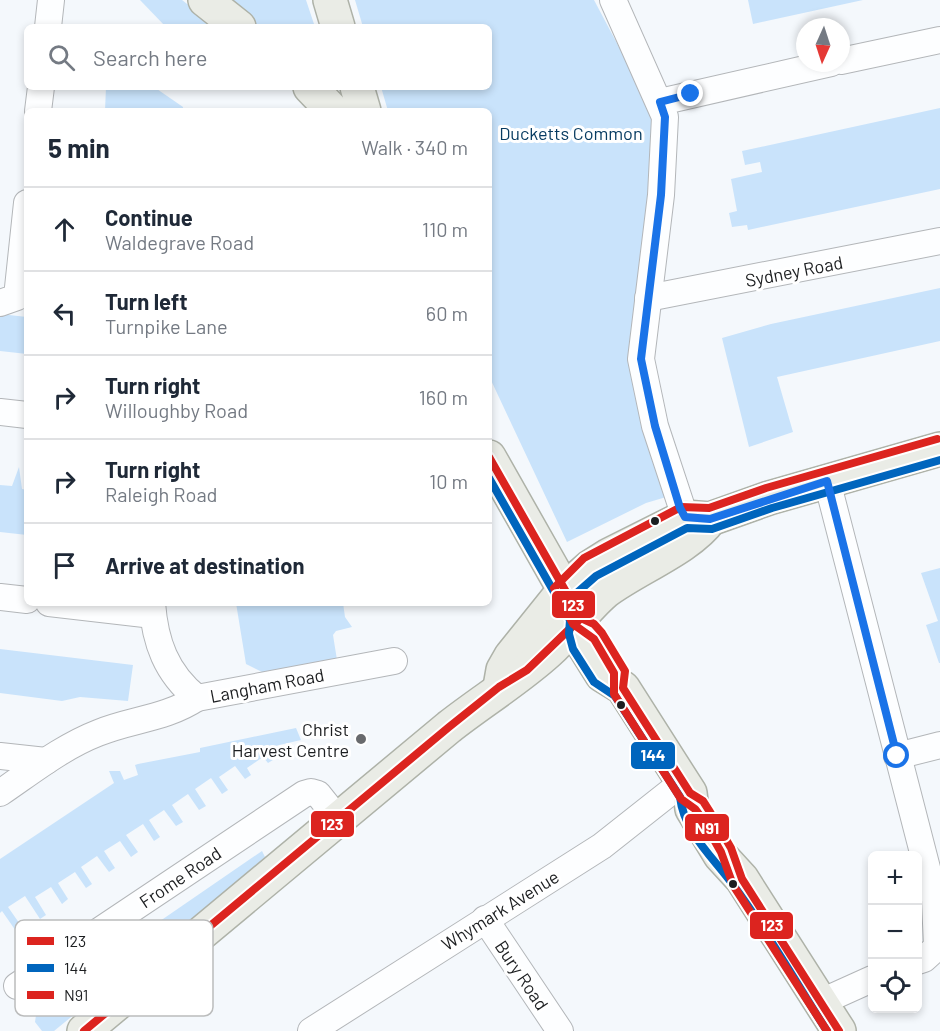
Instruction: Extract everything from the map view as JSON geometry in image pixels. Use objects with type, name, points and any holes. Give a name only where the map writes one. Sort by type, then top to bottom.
[{"type":"main road","points":[[206,0],[235,24]]},
{"type":"main road","points":[[330,0],[337,24]]},
{"type":"main road","points":[[313,90],[330,108]]},
{"type":"main road","points":[[358,90],[363,108]]},
{"type":"main road","points":[[500,687],[502,670],[511,656],[564,590],[590,567],[609,555],[698,518],[940,449]]},
{"type":"main road","points":[[492,462],[581,618],[594,624],[602,633],[625,671],[623,688],[687,788],[692,810],[720,855],[742,879],[839,1031]]},
{"type":"main road","points":[[213,923],[500,687],[527,670],[603,594],[696,534],[698,518]]},
{"type":"main road","points":[[84,1031],[102,1016]]},
{"type":"street","points":[[48,24],[51,0]]},
{"type":"street","points":[[613,0],[665,117],[661,195],[642,369],[655,426],[698,518]]},
{"type":"street","points":[[850,59],[940,40]]},
{"type":"street","points":[[660,102],[796,71]]},
{"type":"street","points":[[38,108],[40,90]]},
{"type":"street","points":[[0,303],[17,297],[24,231]]},
{"type":"street","name":"Sydney Road","points":[[648,298],[940,241]]},
{"type":"street","points":[[0,412],[24,414]]},
{"type":"street","points":[[827,481],[937,904],[937,947],[922,960]]},
{"type":"street","points":[[0,597],[24,600]]},
{"type":"street","name":"Langham Road","points":[[101,606],[152,609],[157,641],[168,666],[184,687],[197,698],[394,661]]},
{"type":"street","points":[[0,794],[46,760],[97,733],[167,715],[197,698]]},
{"type":"street","points":[[897,756],[940,745]]},
{"type":"street","points":[[0,756],[46,760]]},
{"type":"street","name":"Whymark Avenue","points":[[311,1031],[602,846],[687,788]]},
{"type":"street","name":"Frome Road","points":[[116,920],[304,794],[311,792],[318,794],[338,819]]},
{"type":"street","name":"Bury Road","points":[[485,919],[560,1031]]},
{"type":"street","points":[[821,1002],[868,981]]},
{"type":"green space","points":[[140,0],[182,0],[213,24],[163,24]]},
{"type":"green space","points":[[227,0],[306,0],[314,24],[255,24]]},
{"type":"green space","name":"Ducketts Common","points":[[355,0],[594,0],[655,115],[640,270],[673,495],[646,503],[567,542],[492,382],[492,108],[387,108],[382,90],[492,90],[492,24],[362,24]]},
{"type":"green space","points":[[748,0],[863,0],[753,24]]},
{"type":"green space","points":[[106,90],[158,90],[183,107],[183,108],[105,108]]},
{"type":"green space","points":[[940,108],[940,189],[748,230],[747,225],[732,227],[729,213],[737,211],[731,179],[762,172],[760,162],[745,165],[742,151]]},
{"type":"green space","points":[[940,288],[940,341],[777,377],[793,432],[749,447],[722,338],[771,324]]},
{"type":"green space","points":[[0,314],[24,317],[24,354],[0,351]]},
{"type":"green space","points":[[19,467],[22,489],[24,489],[24,535],[0,532],[0,485],[12,486]]},
{"type":"green space","points":[[940,568],[939,663],[926,625],[938,621],[921,573]]},
{"type":"green space","points":[[236,606],[343,606],[345,617],[352,627],[336,631],[333,635],[337,660],[266,674],[246,664]]},
{"type":"green space","points":[[0,649],[133,665],[128,701],[80,697],[62,701],[0,693]]},
{"type":"green space","points":[[296,728],[301,740],[275,746],[281,755],[268,763],[263,757],[247,768],[251,775],[245,779],[235,766],[219,777],[228,790],[222,794],[211,778],[195,789],[206,806],[199,810],[188,794],[172,805],[183,822],[176,826],[164,810],[149,820],[160,837],[154,841],[143,824],[126,835],[138,852],[131,857],[120,841],[104,851],[115,868],[109,872],[97,856],[81,867],[92,884],[86,888],[75,872],[58,883],[68,899],[62,904],[51,887],[35,897],[46,915],[40,919],[25,896],[8,907],[17,920],[15,920],[15,930],[2,911],[0,913],[0,859],[114,783],[109,771],[120,771],[124,780],[138,775],[135,765],[200,752],[200,748]]},
{"type":"green space","points":[[262,851],[265,857],[190,920],[162,920]]},
{"type":"green space","points":[[36,1016],[72,1016],[54,1031],[42,1031],[35,1022]]},
{"type":"transit line","name":"N91","points":[[827,1031],[733,885],[721,852],[701,817],[695,809],[681,799],[614,694],[614,673],[594,639],[573,624],[554,588],[584,558],[681,507],[709,508],[766,488],[937,439]]},
{"type":"transit line","name":"144","points":[[571,598],[596,576],[687,528],[712,529],[772,508],[940,460]]},
{"type":"transit line","name":"123","points":[[492,462],[581,618],[594,624],[602,633],[625,671],[623,688],[690,793],[703,801],[710,812],[731,848],[742,879],[839,1031]]},
{"type":"transit line","name":"144","points":[[492,483],[570,620],[569,634],[573,649],[594,682],[615,696],[680,797],[687,822],[694,834],[746,903],[827,1031]]},
{"type":"transit line","name":"123","points":[[213,924],[449,727],[499,687],[527,670],[581,618]]},
{"type":"transit line","name":"123","points":[[84,1031],[102,1016]]},
{"type":"place","name":"Christ Harvest Centre","points":[[361,739]]},
{"type":"route","points":[[691,94],[660,102],[665,117],[661,195],[641,359],[655,426],[680,508],[685,517],[697,516],[710,519],[827,481],[897,756]]}]
